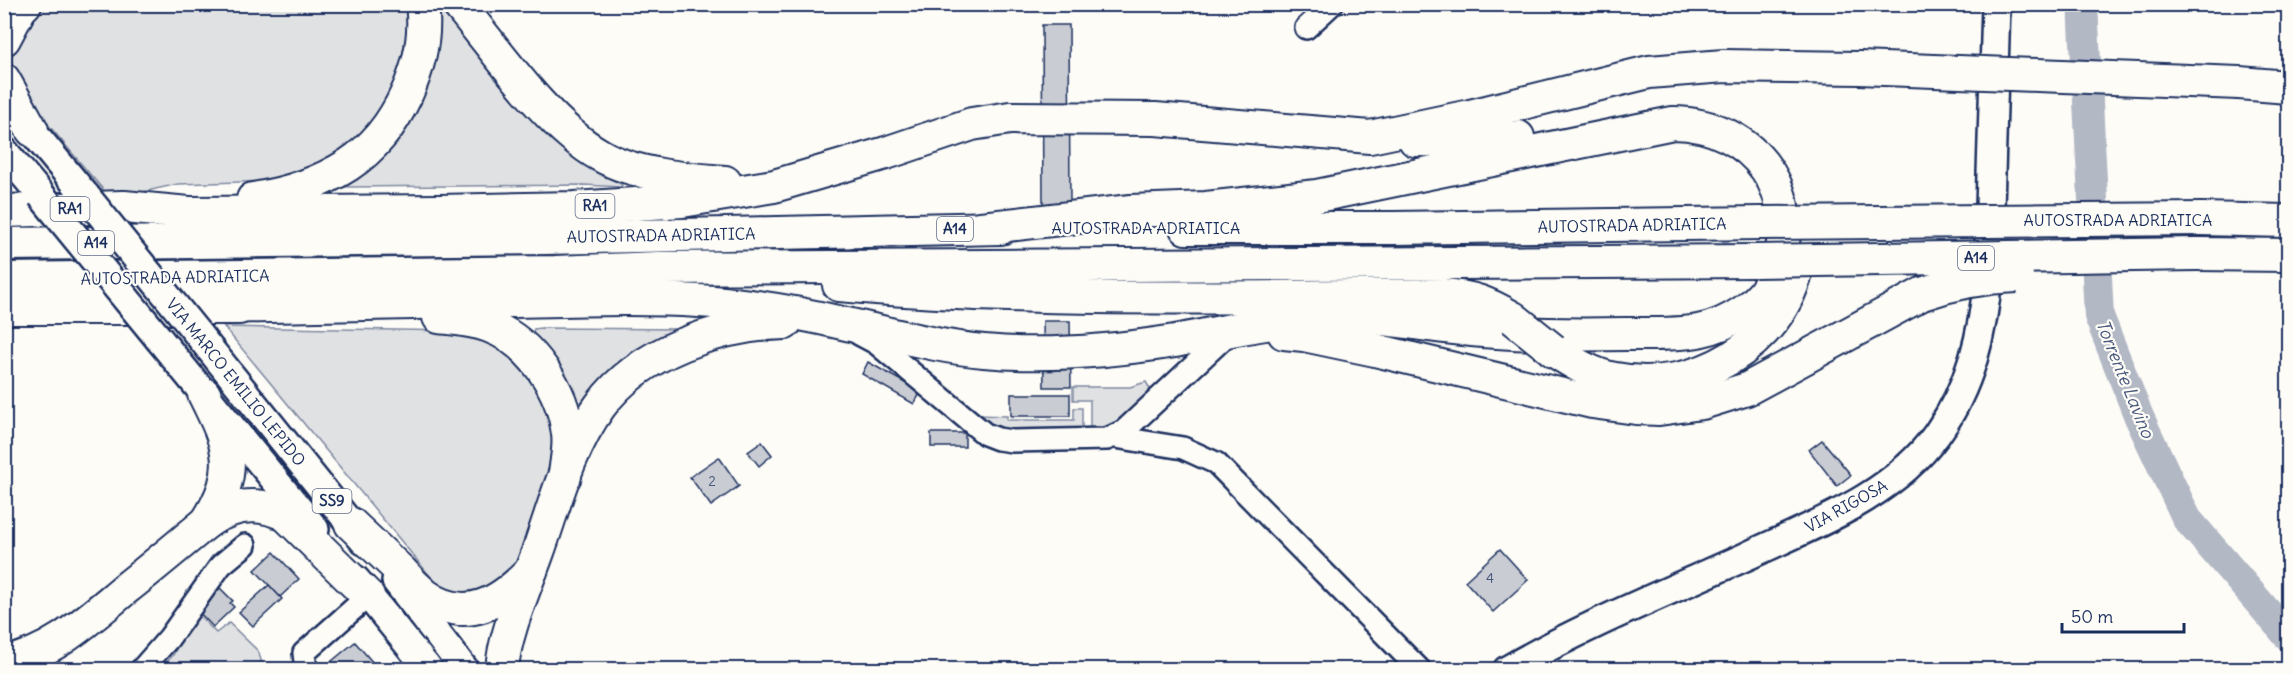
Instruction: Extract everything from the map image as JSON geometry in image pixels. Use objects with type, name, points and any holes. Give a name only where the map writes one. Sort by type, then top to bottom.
[{"type":"highway","points":[[124,207],[247,200],[317,181],[350,164],[364,153],[393,118],[413,81],[423,41],[422,4]]},
{"type":"highway","points":[[458,4],[540,104],[571,135],[600,156],[630,167],[685,179],[774,186]]},
{"type":"highway","points":[[4,39],[17,9]]},
{"type":"highway","points":[[1370,137],[1470,116],[1649,72],[1724,66],[1859,68],[2289,87]]},
{"type":"highway","points":[[4,80],[32,130]]},
{"type":"highway","points":[[659,268],[882,289],[1082,298],[1443,295],[1471,297],[1513,318],[1553,350],[1592,372],[1614,379],[1635,382],[1679,379],[1722,364],[1746,348],[1766,328],[1788,295],[1801,251],[1803,226],[1795,184],[1773,149],[1758,134],[1737,120],[1696,106],[1675,105],[1490,141],[1453,142],[1370,137]]},
{"type":"highway","name":"RA1","points":[[4,211],[124,207],[189,213],[574,208],[682,201],[774,186],[886,153],[972,124],[1010,118],[1155,119],[1370,137]]},
{"type":"highway","points":[[4,309],[217,308],[640,299],[699,301],[770,308],[945,346],[989,352],[1054,352],[1129,348],[1289,320],[1339,316],[1474,331],[1573,335],[1674,334],[1701,330],[1741,313],[1758,300],[1772,283],[1784,237],[1782,208],[1776,186],[1766,168],[1751,151],[1732,137],[1714,128],[1673,123],[1317,195],[1206,208],[1131,211],[981,228]]},
{"type":"highway","name":"AUTOSTRADA ADRIATICA","points":[[4,244],[557,237],[981,228],[1393,228],[2201,219],[2289,221]]},
{"type":"highway","points":[[1232,330],[1304,335],[1592,402],[1659,409],[1702,403],[1747,389],[1838,342],[1922,294],[1947,285],[2004,276],[2076,275],[2196,254]]},
{"type":"highway","name":"AUTOSTRADA ADRIATICA","points":[[4,279],[555,272],[659,268],[2289,255]]},
{"type":"highway","points":[[4,318],[95,308]]},
{"type":"highway","points":[[217,308],[455,318],[490,327],[523,347],[550,380],[559,398],[569,436],[565,476]]},
{"type":"highway","points":[[502,669],[509,634],[565,476],[582,437],[601,406],[615,389],[660,356],[729,329],[773,323],[838,322]]},
{"type":"highway","points":[[204,394],[227,446],[229,468],[222,495],[207,522]]},
{"type":"highway","points":[[4,663],[15,661],[60,640],[207,522],[240,506],[255,505],[275,509],[299,526],[368,596]]},
{"type":"highway","points":[[351,524],[425,595],[450,607],[470,609],[484,606],[512,591],[532,570]]},
{"type":"main road","name":"VIA RIGOSA","points":[[1507,669],[1556,643],[1789,537],[1872,495],[1894,479],[1936,435],[1965,386],[1976,353],[1985,313],[1996,4]]},
{"type":"main road","name":"VIA MARCO EMILIO LEPIDO","points":[[4,97],[351,524],[465,669]]},
{"type":"main road","name":"VIA MARCO EMILIO LEPIDO","points":[[4,150],[429,669]]},
{"type":"street","points":[[1306,28],[1332,4]]},
{"type":"street","points":[[838,322],[876,343],[970,422],[998,439],[1107,439],[1115,437],[1232,330]]},
{"type":"street","points":[[1115,437],[1183,448],[1216,463],[1420,669]]},
{"type":"street","points":[[141,669],[169,638],[222,565],[245,545]]},
{"type":"street","points":[[306,669],[304,653],[368,596]]},
{"type":"shaded area","points":[[431,4],[439,5],[537,124],[564,149],[590,168],[622,185],[621,187],[584,185],[344,187],[391,150],[405,133],[416,113],[429,74]]},
{"type":"shaded area","points":[[48,5],[407,5],[410,27],[393,90],[364,134],[345,151],[300,173],[268,181],[178,184],[111,199],[46,122],[34,112],[17,83],[12,58],[14,47],[26,26]]},
{"type":"shaded area","points":[[224,327],[459,331],[494,341],[528,372],[551,418],[553,458],[510,579],[477,595],[440,588]]},
{"type":"shaded area","points":[[534,329],[686,329],[582,421],[532,335]]},
{"type":"shaded area","points":[[1146,382],[1152,392],[1113,428],[1090,431],[1090,400],[1073,400],[1073,387],[1130,387]]},
{"type":"shaded area","points":[[1074,408],[1082,408],[1082,431],[996,430],[978,415],[1007,416],[1007,420],[1074,420]]},
{"type":"shaded area","points":[[196,612],[216,633],[229,623],[258,651],[264,669],[160,670],[173,655]]},
{"type":"building","points":[[1042,25],[1069,25],[1070,203],[1043,204]]},
{"type":"building","points":[[1043,321],[1070,321],[1071,387],[1044,387]]},
{"type":"building","points":[[868,362],[921,392],[914,404],[862,374]]},
{"type":"building","points":[[1011,394],[1070,394],[1070,416],[1011,416]]},
{"type":"building","points":[[931,433],[965,433],[965,447],[931,447]]},
{"type":"building","points":[[1822,440],[1851,475],[1837,486],[1809,450]]},
{"type":"building","points":[[762,442],[772,455],[759,466],[748,452]]},
{"type":"building","points":[[719,457],[739,486],[711,506],[690,477]]},
{"type":"building","points":[[1500,549],[1528,580],[1493,612],[1465,581]]},
{"type":"building","points":[[274,552],[299,579],[280,597],[255,570]]},
{"type":"building","points":[[269,585],[282,599],[253,626],[239,612]]},
{"type":"building","points":[[220,588],[233,601],[230,603],[234,607],[213,627],[196,609]]},
{"type":"building","points":[[355,642],[374,664],[367,670],[321,670]]},
{"type":"waterway","name":"Torrente Lavino","points":[[2083,4],[2099,316],[2139,417],[2187,519],[2288,636]]}]
